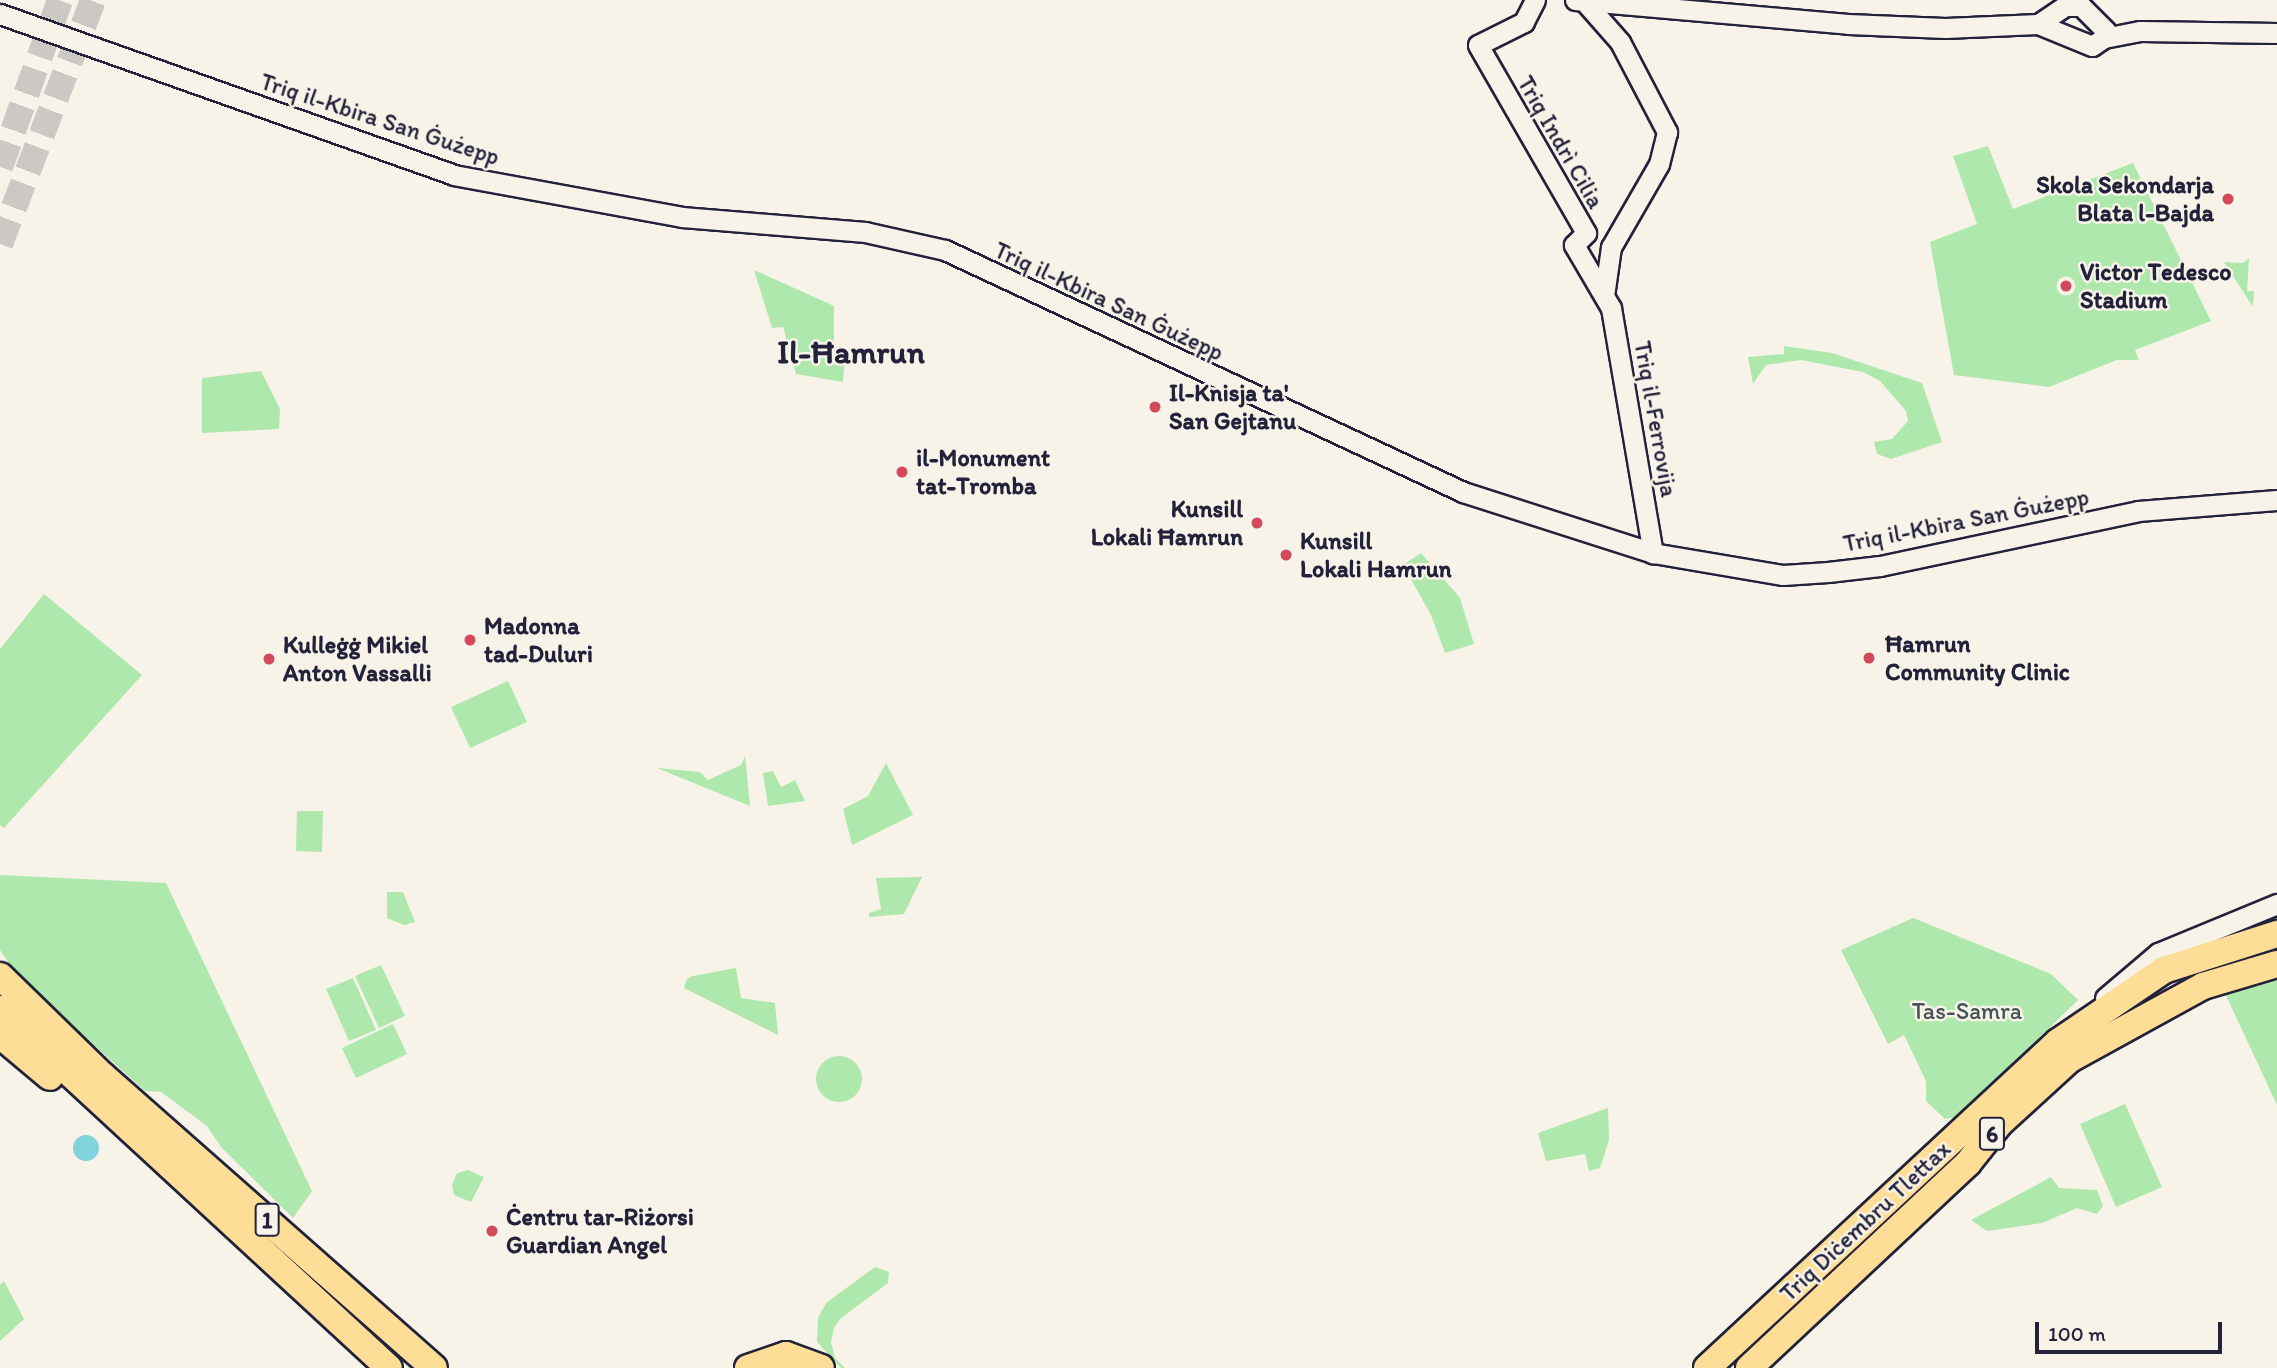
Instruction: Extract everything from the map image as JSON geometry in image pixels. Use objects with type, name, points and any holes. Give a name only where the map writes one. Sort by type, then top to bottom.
[{"type":"highway","name":"Triq Diċembru Tlettax","points":[[1707,1368],[2059,1042],[2164,970],[2277,934]]},
{"type":"highway","name":"Triq Diċembru Tlettax","points":[[1749,1368],[1968,1163],[1999,1124],[2070,1059],[2203,986],[2277,964]]},
{"type":"highway","name":"1","points":[[0,976],[103,1076],[435,1367]]},
{"type":"highway","points":[[0,997],[56,1048],[103,1076]]},
{"type":"highway","name":"1","points":[[0,1009],[389,1368]]},
{"type":"highway","points":[[0,1035],[171,1169]]},
{"type":"highway","points":[[748,1368],[772,1356],[786,1355],[821,1368]]},
{"type":"main road","name":"Triq Indrì Cilia","points":[[1535,0],[1524,23],[1478,45],[1586,233],[1574,246],[1604,296]]},
{"type":"main road","points":[[1575,0],[1616,1],[1848,24],[1945,28],[2038,24],[2092,46],[2103,30]]},
{"type":"main road","points":[[1584,1],[1620,43],[1667,132],[1659,164],[1611,247],[1604,296]]},
{"type":"main road","points":[[2038,24],[2057,10],[2081,6],[2103,30],[2277,33]]},
{"type":"main road","points":[[2057,10],[2055,24],[2060,32]]},
{"type":"main road","name":"Triq il-Kbira San Ġużepp","points":[[0,14],[454,175],[682,217],[864,232],[945,250],[1463,492],[1653,553],[1783,575],[1828,572],[1880,566],[2138,511],[2277,500]]},
{"type":"main road","points":[[1586,233],[1597,234],[1611,247]]},
{"type":"main road","name":"Triq il-Ferrovija","points":[[1604,296],[1611,308],[1622,362],[1653,553]]},
{"type":"main road","points":[[2059,1042],[2158,953],[2277,904]]},
{"type":"green space","name":"Victor Tedesco Stadium","points":[[1988,146],[2013,209],[2133,163],[2211,321],[2135,350],[2139,360],[2117,360],[2049,387],[1954,375],[1930,242],[1977,224],[1953,156]]},
{"type":"green space","points":[[2249,258],[2247,291],[2254,291],[2253,307],[2224,262],[2243,263]]},
{"type":"green space","points":[[754,270],[834,306],[834,352],[845,358],[843,382],[796,374],[783,327],[772,328]]},
{"type":"green space","points":[[1784,346],[1832,353],[1922,383],[1942,442],[1891,459],[1877,454],[1874,442],[1892,439],[1908,421],[1906,411],[1880,381],[1863,372],[1801,360],[1766,365],[1753,384],[1748,357],[1784,354]]},
{"type":"green space","points":[[261,371],[280,409],[279,429],[202,433],[202,378]]},
{"type":"green space","points":[[1421,553],[1460,598],[1474,644],[1445,653],[1431,615],[1403,565]]},
{"type":"green space","points":[[44,594],[142,675],[4,828],[0,825],[0,649]]},
{"type":"green space","points":[[508,681],[527,722],[470,748],[451,707]]},
{"type":"green space","points":[[745,756],[750,806],[657,768],[700,772],[708,780],[741,765]]},
{"type":"green space","points":[[886,763],[913,815],[852,845],[843,809],[868,796]]},
{"type":"green space","points":[[773,771],[781,787],[795,780],[805,801],[768,806],[763,773]]},
{"type":"green space","points":[[297,811],[323,811],[322,852],[296,851]]},
{"type":"green space","points":[[0,875],[166,883],[312,1191],[293,1218],[221,1147],[207,1126],[161,1092],[145,1091],[20,979],[0,950]]},
{"type":"green space","points":[[922,877],[904,914],[869,917],[869,913],[881,909],[876,878]]},
{"type":"green space","points":[[387,892],[403,892],[415,922],[404,925],[387,918]]},
{"type":"green space","name":"Tas-Samra","points":[[1913,918],[2051,974],[2078,1000],[1957,1117],[1945,1119],[1926,1101],[1926,1081],[1904,1035],[1888,1044],[1841,950]]},
{"type":"green space","points":[[381,965],[405,1016],[379,1028],[355,976]]},
{"type":"green space","points":[[736,968],[741,998],[775,1003],[778,1035],[684,988],[687,979],[693,976]]},
{"type":"green space","points":[[353,978],[376,1030],[349,1041],[326,989]]},
{"type":"green space","points":[[2277,980],[2277,1105],[2223,989]]},
{"type":"green space","points":[[393,1024],[407,1054],[356,1078],[342,1048]]},
{"type":"green space","points":[[839,1056],[855,1063],[862,1079],[855,1095],[839,1102],[823,1095],[816,1079],[823,1063]]},
{"type":"green space","points":[[2125,1104],[2162,1187],[2116,1207],[2080,1124]]},
{"type":"green space","points":[[1608,1108],[1609,1140],[1600,1168],[1589,1171],[1585,1154],[1546,1161],[1538,1133]]},
{"type":"green space","points":[[468,1170],[484,1177],[471,1202],[454,1195],[452,1185],[457,1173]]},
{"type":"green space","points":[[2051,1177],[2059,1188],[2097,1190],[2103,1206],[2097,1214],[2077,1208],[2042,1223],[1987,1231],[1971,1220]]},
{"type":"green space","points":[[875,1267],[889,1272],[888,1283],[841,1318],[834,1328],[831,1342],[835,1358],[845,1368],[841,1368],[817,1342],[818,1318],[826,1303]]},
{"type":"green space","points":[[4,1281],[24,1319],[0,1341],[0,1285]]},
{"type":"water","points":[[86,1135],[95,1139],[99,1148],[95,1157],[86,1161],[77,1157],[73,1148],[77,1139]]},
{"type":"tunnel","points":[[0,167],[60,0]]},
{"type":"tunnel","points":[[0,244],[93,0]]},
{"type":"place","name":"Skola Sekondarja Blata l-Bajda","points":[[2228,199]]},
{"type":"place","name":"Victor Tedesco Stadium","points":[[2066,286]]},
{"type":"place","name":"Il-Knisja ta' San Gejtanu","points":[[1155,407]]},
{"type":"place","name":"il-Monument tat-Tromba","points":[[902,472]]},
{"type":"place","name":"Kunsill Lokali Ħamrun","points":[[1257,523]]},
{"type":"place","name":"Kunsill Lokali Hamrun","points":[[1286,555]]},
{"type":"place","name":"Madonna tad-Duluri","points":[[470,640]]},
{"type":"place","name":"Ħamrun Community Clinic","points":[[1869,658]]},
{"type":"place","name":"Kulleġġ Mikiel Anton Vassalli","points":[[269,659]]},
{"type":"place","name":"Ċentru tar-Riżorsi Guardian Angel","points":[[492,1231]]},
{"type":"district","name":"Il-Ħamrun","points":[[851,352]]}]
